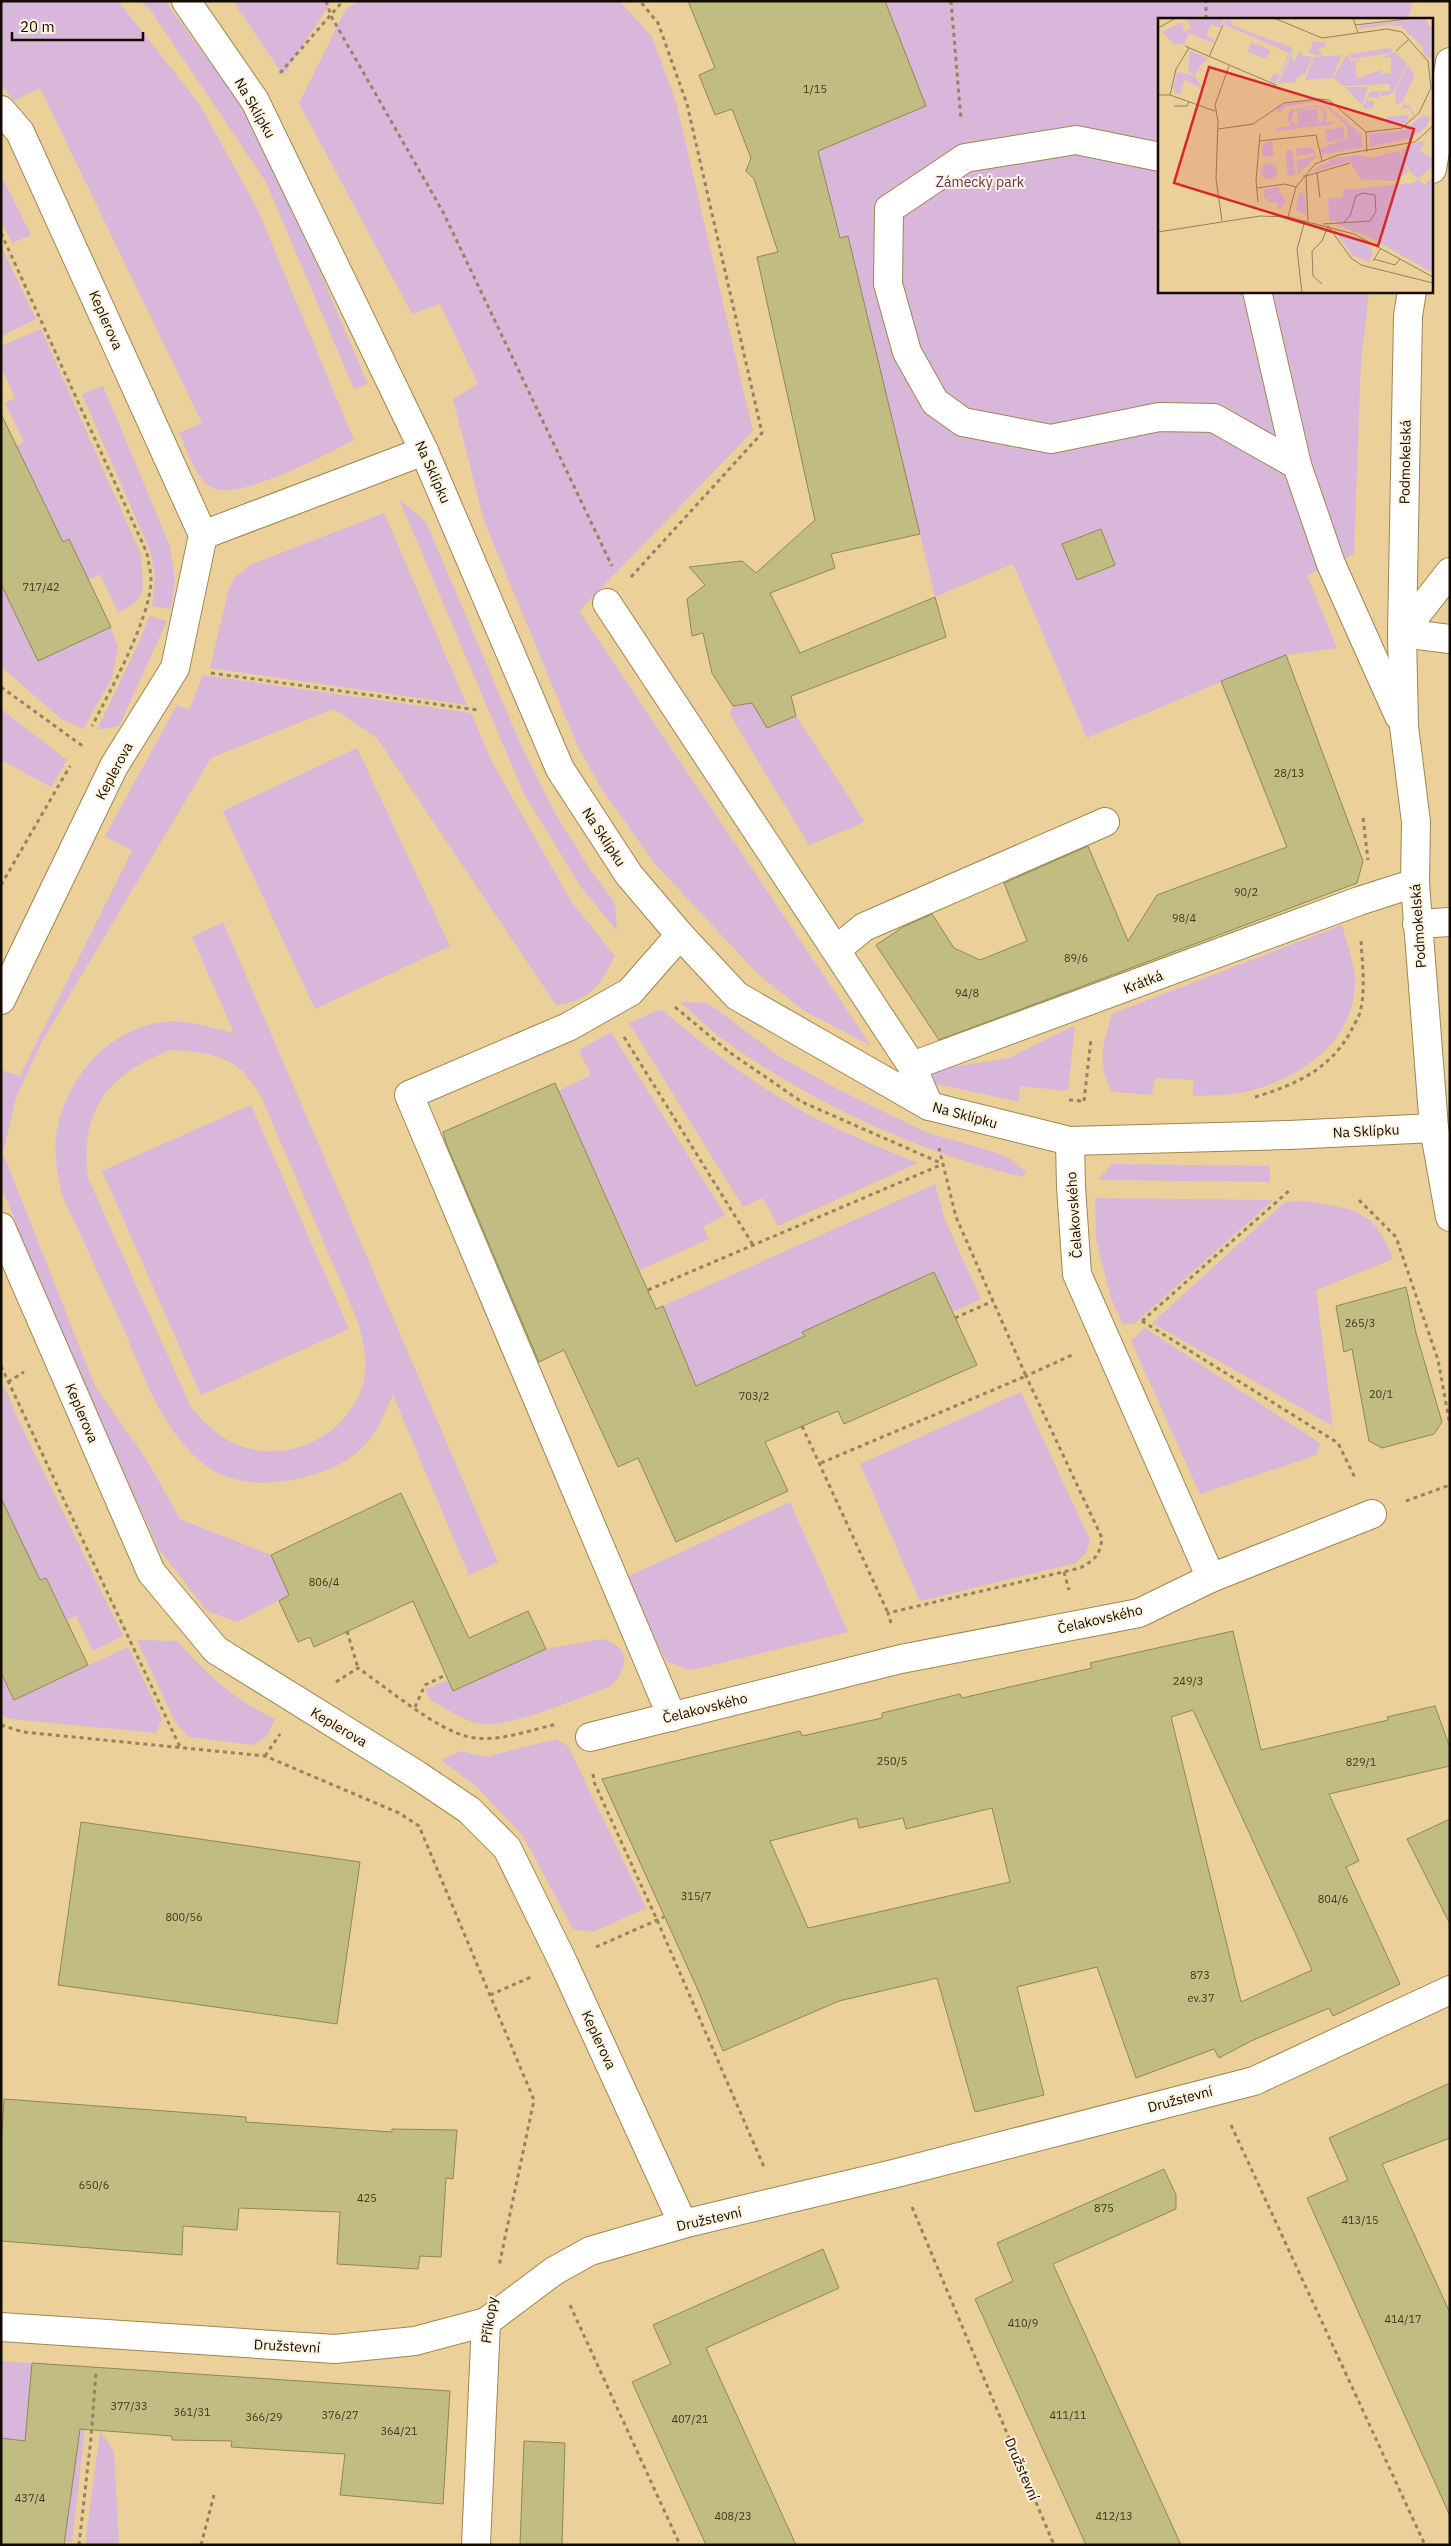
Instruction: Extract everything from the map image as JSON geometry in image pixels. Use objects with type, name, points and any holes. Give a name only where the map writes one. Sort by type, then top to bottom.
[{"type":"street","name":"Na Sklípku","points":[[186,1],[255,101],[424,451],[560,769],[629,875],[680,935],[737,996],[928,1106],[1070,1140],[1289,1135],[1434,1128]]},
{"type":"street","points":[[1434,157],[1450,62]]},
{"type":"street","name":"Keplerova","points":[[1,110],[20,132],[203,535],[175,668],[114,766],[1,1000]]},
{"type":"street","points":[[1158,157],[1076,140],[965,158],[889,209],[888,284],[907,352],[935,402],[964,422],[1051,439],[1159,417],[1214,418],[1297,465]]},
{"type":"street","points":[[1257,292],[1297,465],[1331,564],[1404,726]]},
{"type":"street","name":"Podmokelská","points":[[1412,292],[1408,316],[1402,633],[1404,726],[1416,822],[1414,883],[1434,1128],[1450,1217]]},
{"type":"street","points":[[203,535],[424,451]]},
{"type":"street","points":[[1402,633],[1450,572]]},
{"type":"street","points":[[607,603],[912,1066],[928,1106]]},
{"type":"street","points":[[1402,633],[1450,639]]},
{"type":"street","points":[[836,950],[864,928],[1105,822]]},
{"type":"street","name":"Krátká","points":[[912,1066],[1096,1000],[1359,901],[1414,883]]},
{"type":"street","points":[[1417,924],[1450,922]]},
{"type":"street","points":[[672,1717],[409,1095],[568,1027],[630,992],[680,935]]},
{"type":"street","name":"Čelakovského","points":[[590,1737],[901,1659],[1139,1613],[1211,1578],[1078,1274],[1071,1187],[1070,1140]]},
{"type":"street","name":"Keplerova","points":[[1,1227],[151,1572],[216,1650],[417,1775],[469,1810],[507,1848],[563,1962],[683,2224]]},
{"type":"street","points":[[1211,1578],[1372,1514]]},
{"type":"street","name":"Družstevní","points":[[1,2328],[335,2349],[414,2341],[486,2322],[554,2271],[590,2251],[683,2224],[897,2173],[1254,2081],[1450,1990]]},
{"type":"street","name":"Příkopy","points":[[476,2545],[486,2322]]},
{"type":"path","points":[[326,1],[331,16],[444,212],[613,567],[607,603]]},
{"type":"path","points":[[255,101],[343,1]]},
{"type":"path","points":[[607,603],[762,433],[687,104],[658,23],[640,1]]},
{"type":"path","points":[[951,1],[965,158]]},
{"type":"path","points":[[1206,1],[1206,18]]},
{"type":"path","points":[[1,233],[147,553],[151,580],[145,611],[125,660],[90,731]]},
{"type":"path","points":[[175,668],[478,710]]},
{"type":"path","points":[[1,687],[114,766]]},
{"type":"path","points":[[1,885],[70,766]]},
{"type":"path","points":[[1254,1098],[1288,1087],[1318,1070],[1344,1045],[1360,1012],[1363,976],[1359,901],[1369,871],[1363,818]]},
{"type":"path","points":[[1084,1101],[1096,1000]]},
{"type":"path","points":[[605,1006],[753,1245]]},
{"type":"path","points":[[675,1007],[729,1052],[802,1102],[943,1164]]},
{"type":"path","points":[[1063,1100],[1094,1101]]},
{"type":"path","points":[[648,1290],[943,1164]]},
{"type":"path","points":[[888,1613],[1080,1568],[1095,1560],[1100,1550],[1102,1538],[1026,1376],[956,1217],[943,1164]]},
{"type":"path","points":[[1135,1327],[1291,1189]]},
{"type":"path","points":[[1359,1200],[1396,1238],[1438,1360],[1450,1424]]},
{"type":"path","points":[[955,1318],[993,1301]]},
{"type":"path","points":[[1142,1321],[1338,1443],[1372,1514],[1450,1485]]},
{"type":"path","points":[[821,1463],[1080,1352]]},
{"type":"path","points":[[1,1366],[180,1748]]},
{"type":"path","points":[[802,1426],[821,1463],[888,1613],[901,1659]]},
{"type":"path","points":[[347,1631],[358,1668],[448,1730],[471,1737],[500,1737],[562,1722],[590,1737],[594,1782],[657,1920],[779,2202]]},
{"type":"path","points":[[301,1704],[358,1668]]},
{"type":"path","points":[[415,1708],[425,1685],[446,1675]]},
{"type":"path","points":[[1,1725],[23,1732],[265,1756],[399,1813],[419,1826],[490,1995],[535,1975]]},
{"type":"path","points":[[592,1949],[664,1917]]},
{"type":"path","name":"Příkopy","points":[[486,2322],[534,2100],[490,1995]]},
{"type":"path","points":[[1215,2090],[1425,2545]]},
{"type":"path","name":"Družstevní","points":[[897,2173],[1054,2545]]},
{"type":"path","points":[[554,2271],[680,2545]]},
{"type":"path","points":[[79,2545],[92,2438],[99,2335]]},
{"type":"path","points":[[201,2545],[214,2495]]},
{"type":"green space","points":[[1,1],[118,1],[200,105],[257,208],[354,440],[281,475],[239,489],[222,490],[209,486],[199,475],[179,433],[202,423],[40,88],[14,101],[1,84]]},
{"type":"green space","points":[[141,1],[165,1],[241,105],[285,190],[368,384],[354,389],[266,182],[151,11]]},
{"type":"green space","points":[[233,1],[332,1],[283,75]]},
{"type":"green space","points":[[359,1],[620,1],[652,37],[676,102],[753,431],[579,611],[871,1046],[803,1010],[758,974],[655,864],[603,791],[578,747],[484,521],[453,399],[478,384],[440,304],[412,314],[299,103],[346,9]]},
{"type":"green space","name":"Zámecký park","points":[[719,1],[1413,1],[1408,18],[1158,18],[1158,292],[1369,292],[1361,363],[1354,554],[1307,575],[1337,648],[1286,655],[1087,738],[1013,564],[935,597],[920,534]]},
{"type":"green space","points":[[1,175],[31,235],[12,243],[1,221]]},
{"type":"green space","points":[[1,246],[36,319],[1,336]]},
{"type":"green space","points":[[41,329],[141,555],[143,583],[140,597],[128,607],[118,612],[100,574],[89,580],[70,540],[63,542],[16,446],[24,442],[5,403],[15,398],[1,366],[1,346]]},
{"type":"green space","points":[[103,386],[170,546],[175,579],[171,609],[152,606],[155,578],[151,553],[82,394]]},
{"type":"green space","points":[[399,499],[426,522],[520,743],[555,813],[589,868],[615,903],[617,931],[581,887],[524,794]]},
{"type":"green space","points":[[384,513],[467,705],[210,668],[229,588],[234,578],[250,565]]},
{"type":"green space","points":[[1,574],[17,617],[38,661],[111,627],[118,648],[112,678],[83,729],[61,719],[1,666]]},
{"type":"green space","points":[[149,616],[167,621],[119,726],[97,730],[141,638]]},
{"type":"green space","points":[[203,675],[471,713],[492,762],[571,901],[615,956],[605,975],[593,990],[577,1000],[556,1005],[377,738],[334,709],[211,758],[41,1043],[16,1098],[3,1153],[95,1386],[148,1462],[180,1519],[271,1555],[289,1595],[237,1622],[207,1611],[159,1549],[65,1345],[1,1186],[1,1070],[20,1076],[132,851],[105,836],[177,705],[189,710]]},
{"type":"green space","points":[[752,703],[767,728],[796,716],[865,822],[809,845],[730,715],[733,706]]},
{"type":"green space","points":[[1,709],[67,760],[51,787],[1,760]]},
{"type":"green space","points":[[357,748],[450,946],[315,1009],[223,811]]},
{"type":"green space","points":[[223,922],[498,1562],[469,1575],[393,1395],[372,1436],[361,1449],[346,1460],[308,1476],[286,1481],[265,1482],[244,1481],[224,1476],[208,1467],[178,1437],[155,1400],[63,1196],[57,1168],[55,1142],[61,1115],[79,1077],[107,1046],[124,1035],[143,1027],[173,1021],[199,1024],[234,1033],[192,937]],"holes":[[[170,1050],[198,1052],[225,1060],[241,1070],[260,1094],[358,1322],[365,1357],[364,1379],[358,1398],[347,1415],[333,1429],[316,1440],[297,1448],[278,1451],[258,1450],[238,1445],[212,1429],[191,1407],[88,1178],[87,1153],[89,1132],[94,1113],[103,1097],[115,1083],[130,1071]]]},
{"type":"green space","points":[[1342,925],[1355,974],[1353,1003],[1346,1023],[1335,1040],[1304,1067],[1266,1086],[1233,1094],[1193,1096],[1193,1080],[1155,1078],[1152,1095],[1112,1092],[1104,1072],[1103,1054],[1112,1014]]},
{"type":"green space","points":[[680,1002],[708,1003],[780,1057],[841,1091],[928,1133],[1009,1158],[1026,1172],[1023,1177],[945,1154],[865,1122],[826,1103],[753,1060],[720,1037]]},
{"type":"green space","points":[[661,1009],[749,1078],[796,1108],[865,1141],[918,1163],[778,1226],[763,1198],[743,1207],[629,1023]]},
{"type":"green space","points":[[1075,1025],[1068,1091],[1020,1086],[1019,1102],[923,1081],[922,1072],[1009,1058]]},
{"type":"green space","points":[[611,1032],[725,1215],[703,1227],[709,1239],[640,1270],[558,1091],[591,1075],[579,1050]]},
{"type":"green space","points":[[251,1105],[349,1329],[201,1395],[102,1171]]},
{"type":"green space","points":[[1112,1164],[1270,1166],[1270,1182],[1098,1180]]},
{"type":"green space","points":[[935,1184],[945,1220],[981,1299],[953,1312],[934,1272],[802,1332],[805,1336],[696,1386],[663,1306]]},
{"type":"green space","points":[[1095,1198],[1273,1200],[1135,1323],[1123,1325],[1111,1298],[1096,1240]]},
{"type":"green space","points":[[1306,1201],[1338,1207],[1361,1214],[1378,1230],[1386,1242],[1393,1259],[1316,1290],[1333,1426],[1152,1323],[1285,1202]]},
{"type":"green space","points":[[1145,1328],[1320,1443],[1317,1455],[1200,1494],[1131,1341]]},
{"type":"green space","points":[[5,1387],[16,1415],[123,1636],[93,1651],[76,1616],[67,1620],[46,1578],[39,1581],[1,1498],[1,1388]]},
{"type":"green space","points":[[1021,1392],[1090,1540],[1086,1553],[1075,1563],[920,1601],[860,1464]]},
{"type":"green space","points":[[790,1502],[848,1632],[692,1670],[667,1662],[652,1634],[627,1577]]},
{"type":"green space","points":[[603,1639],[613,1643],[623,1654],[624,1666],[616,1680],[610,1687],[545,1711],[509,1721],[481,1724],[461,1717],[429,1699],[426,1689],[448,1680],[454,1691],[546,1649]]},
{"type":"green space","points":[[137,1640],[177,1641],[222,1685],[246,1703],[275,1719],[267,1736],[253,1745],[189,1737],[175,1722]]},
{"type":"green space","points":[[128,1647],[162,1719],[156,1733],[11,1719],[1,1715],[1,1673],[14,1700]]},
{"type":"green space","points":[[556,1739],[568,1746],[646,1908],[593,1932],[573,1929],[523,1836],[477,1787],[441,1760],[461,1751],[486,1757]]},
{"type":"green space","points":[[1,2361],[32,2363],[29,2396],[70,2399],[72,2365],[92,2367],[72,2542],[64,2542],[78,2448],[1,2438]]},
{"type":"green space","points":[[100,2431],[114,2451],[119,2545],[85,2545]]},
{"type":"building","points":[[688,1],[885,1],[926,106],[818,151],[840,238],[848,236],[920,534],[831,554],[835,568],[770,593],[800,653],[935,597],[946,637],[791,696],[796,716],[767,728],[752,703],[733,706],[712,673],[703,633],[692,636],[687,599],[705,585],[689,567],[742,561],[756,573],[815,520],[757,257],[778,252],[754,179],[746,171],[751,158],[732,109],[715,115],[699,75],[715,68]]},
{"type":"building","points":[[1,414],[63,542],[69,539],[111,627],[38,661],[1,584]]},
{"type":"building","points":[[1101,529],[1115,565],[1077,580],[1062,544]]},
{"type":"building","points":[[1286,655],[1363,861],[1357,883],[939,1040],[876,945],[903,927],[932,914],[954,948],[980,960],[1027,941],[1004,883],[1088,846],[1128,941],[1157,895],[1287,847],[1221,681]]},
{"type":"building","points":[[555,1083],[656,1309],[663,1306],[696,1386],[805,1336],[802,1332],[934,1272],[977,1365],[844,1424],[838,1411],[765,1442],[788,1491],[676,1542],[638,1458],[618,1467],[564,1350],[539,1362],[443,1132]]},
{"type":"building","points":[[1406,1287],[1416,1333],[1442,1422],[1434,1434],[1382,1448],[1369,1441],[1352,1349],[1344,1352],[1336,1306]]},
{"type":"building","points":[[401,1493],[469,1638],[528,1611],[546,1649],[453,1691],[413,1601],[314,1647],[310,1637],[298,1642],[279,1601],[289,1595],[271,1555]]},
{"type":"building","points":[[1,1498],[40,1580],[46,1578],[88,1665],[14,1700],[1,1673]]},
{"type":"building","points":[[1233,1631],[1261,1750],[1388,1720],[1387,1717],[1435,1706],[1450,1748],[1450,1766],[1329,1794],[1359,1861],[1346,1867],[1400,1984],[1333,2016],[1329,2008],[1251,2041],[1219,2058],[1214,2049],[1136,2078],[1097,1967],[1017,1987],[1044,2095],[975,2112],[937,1978],[839,2001],[723,2051],[698,1990],[602,1779],[800,1731],[802,1736],[882,1718],[882,1713],[960,1694],[962,1698],[1092,1668],[1090,1663]],"holes":[[[1193,1710],[1312,1970],[1241,2002],[1171,1717]],[[992,1808],[1010,1882],[808,1928],[770,1841],[857,1818],[859,1828],[903,1818],[906,1829]]]},
{"type":"building","points":[[1450,1819],[1450,1924],[1407,1839]]},
{"type":"building","points":[[81,1822],[360,1862],[337,2024],[58,1985]]},
{"type":"building","points":[[1450,2083],[1450,2138],[1382,2164],[1450,2313],[1450,2516],[1307,2198],[1348,2180],[1329,2138]]},
{"type":"building","points":[[4,2099],[246,2117],[246,2122],[392,2132],[392,2129],[457,2130],[453,2179],[446,2178],[441,2257],[420,2256],[418,2269],[337,2264],[340,2212],[239,2208],[237,2230],[183,2226],[182,2255],[1,2241],[1,2146]]},
{"type":"building","points":[[1164,2169],[1176,2195],[1176,2209],[1053,2264],[1181,2545],[1086,2545],[975,2299],[1013,2281],[997,2243]]},
{"type":"building","points":[[823,2249],[839,2288],[706,2348],[796,2545],[706,2545],[632,2382],[671,2364],[653,2325]]},
{"type":"building","points":[[32,2363],[450,2391],[443,2504],[340,2495],[345,2454],[231,2447],[232,2441],[172,2440],[172,2436],[80,2429],[64,2545],[1,2545],[1,2438],[25,2441]]},
{"type":"building","points":[[524,2441],[565,2443],[562,2545],[520,2545]]}]
